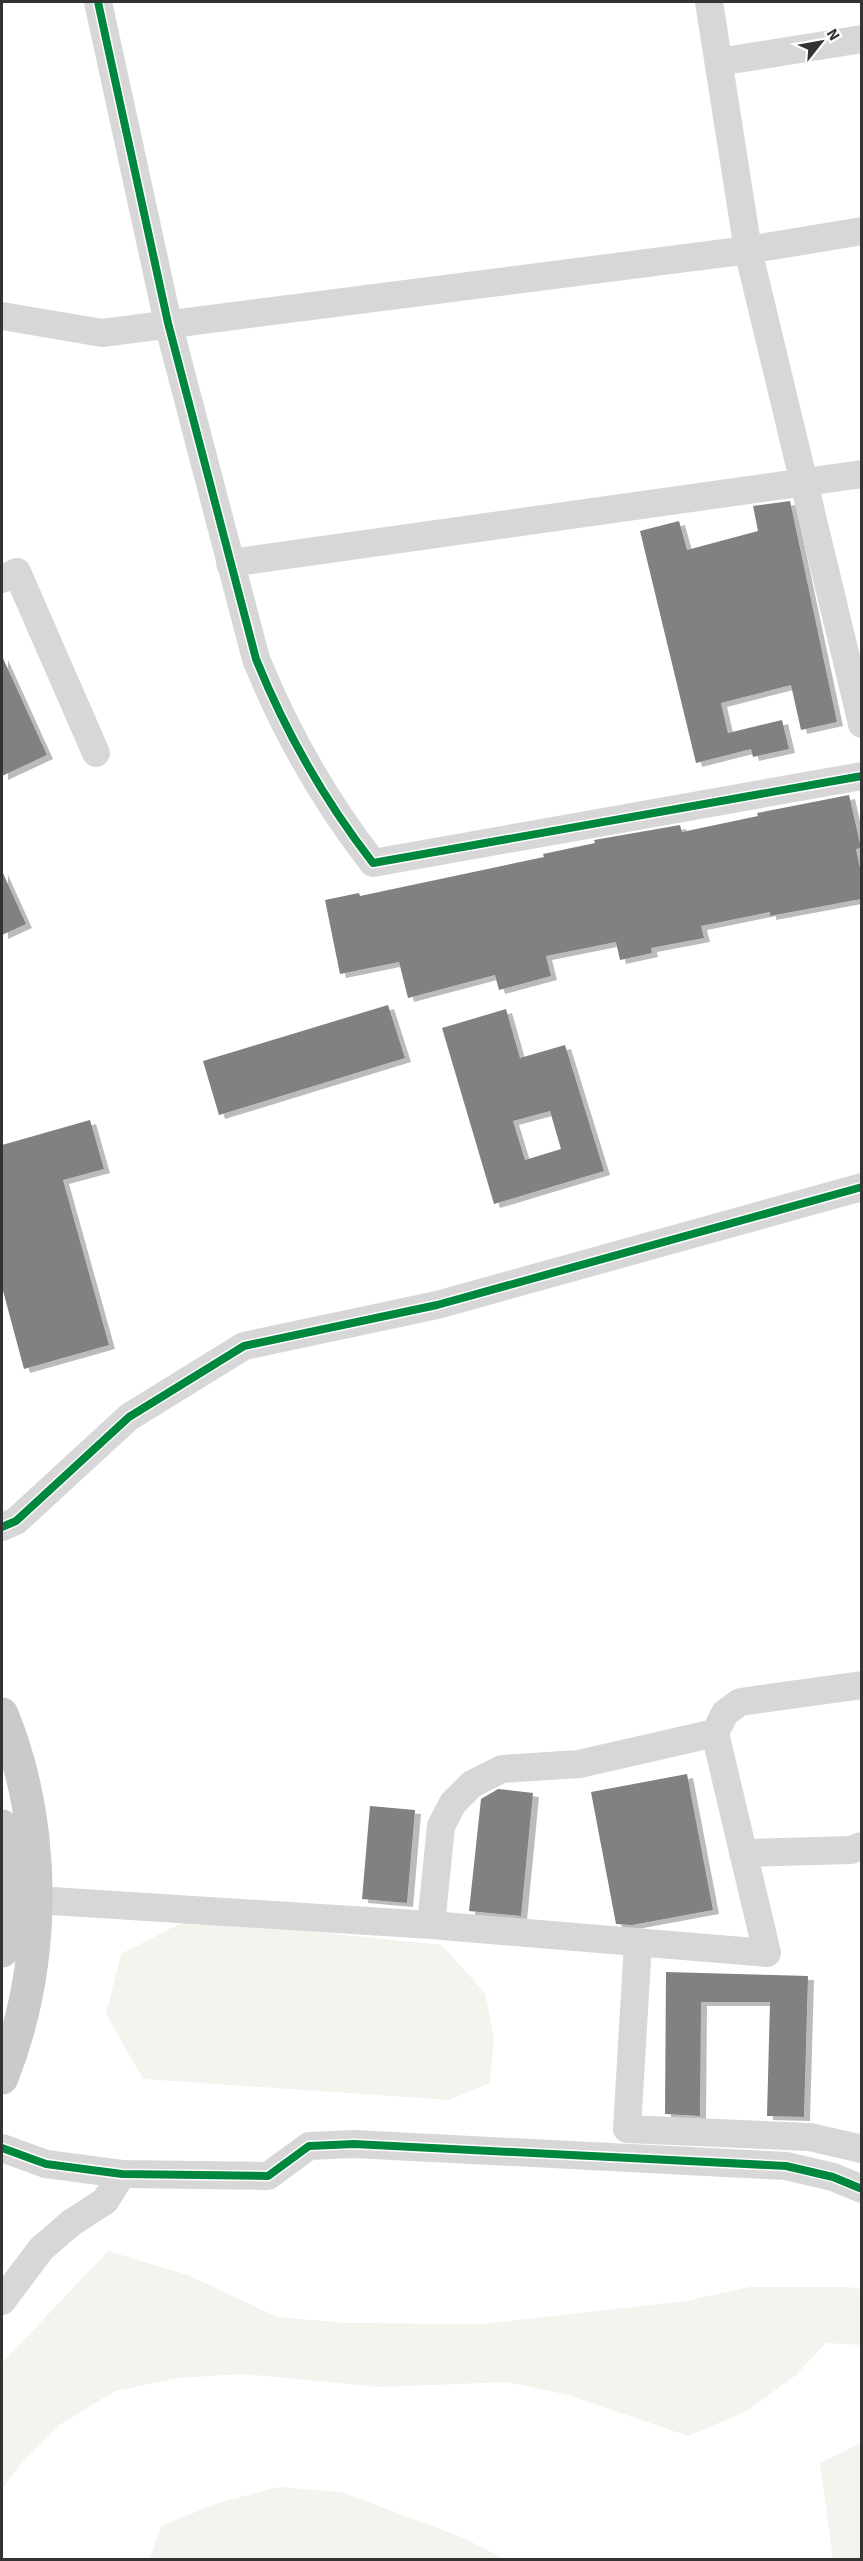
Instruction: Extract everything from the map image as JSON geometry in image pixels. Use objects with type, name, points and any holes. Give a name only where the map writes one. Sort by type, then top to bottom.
[{"type":"main road","points":[[2,1714],[26,1799],[32,1838],[36,1900],[26,1992],[2,2078]]},
{"type":"main road","points":[[2,1826],[6,1869],[2,1951]]},
{"type":"street","points":[[98,2],[168,323],[256,659],[273,701],[316,782],[373,863],[861,776]]},
{"type":"street","points":[[709,2],[748,250],[861,724]]},
{"type":"street","points":[[719,62],[861,39]]},
{"type":"street","points":[[2,316],[102,333],[748,250],[861,231]]},
{"type":"street","points":[[230,563],[861,474]]},
{"type":"street","points":[[2,579],[16,572],[96,753]]},
{"type":"street","points":[[2,1527],[16,1521],[129,1417],[244,1346],[437,1305],[861,1187]]},
{"type":"street","points":[[36,1900],[431,1925],[767,1953],[715,1733],[725,1713],[740,1702],[861,1684]]},
{"type":"street","points":[[431,1925],[441,1826],[453,1803],[481,1778],[502,1769],[579,1764],[715,1733]]},
{"type":"street","points":[[743,1853],[851,1850],[861,1846]]},
{"type":"street","points":[[638,1943],[627,2129],[810,2137],[861,2150]]},
{"type":"street","points":[[2,2148],[46,2164],[122,2174],[268,2176],[309,2146],[354,2144],[786,2166],[833,2177],[861,2189]]},
{"type":"street","points":[[2,2301],[41,2248],[70,2223],[105,2201],[122,2174]]},
{"type":"shaded area","points":[[189,1919],[442,1945],[485,1993],[494,2036],[490,2083],[449,2100],[143,2079],[106,2014],[121,1954]]},
{"type":"shaded area","points":[[108,2251],[188,2275],[277,2317],[346,2323],[483,2324],[686,2301],[750,2287],[848,2287],[861,2289],[861,2345],[826,2343],[796,2375],[747,2411],[688,2436],[568,2395],[508,2382],[381,2387],[243,2374],[178,2378],[115,2391],[61,2424],[17,2468],[2,2489],[2,2363]]},
{"type":"shaded area","points":[[861,2443],[861,2559],[833,2559],[820,2463]]},
{"type":"shaded area","points":[[279,2487],[341,2492],[464,2538],[504,2559],[150,2559],[161,2526],[218,2503]]},
{"type":"building","points":[[790,501],[837,722],[801,730],[791,685],[721,703],[728,733],[782,720],[789,749],[753,757],[751,749],[696,763],[640,531],[679,521],[687,550],[758,531],[753,506]]},
{"type":"building","points":[[2,656],[47,755],[2,776]]},
{"type":"building","points":[[849,795],[861,848],[856,849],[861,873],[861,899],[770,916],[770,912],[701,926],[704,938],[651,948],[652,953],[620,960],[616,942],[546,956],[551,976],[499,990],[495,975],[408,998],[399,962],[340,974],[325,900],[359,893],[360,896],[544,857],[543,854],[595,843],[594,840],[680,825],[682,832],[758,816],[757,813]]},
{"type":"building","points":[[2,871],[26,924],[2,935]]},
{"type":"building","points":[[388,1005],[405,1058],[219,1115],[203,1061]]},
{"type":"building","points":[[506,1009],[520,1058],[565,1045],[604,1171],[494,1204],[442,1028]],"holes":[[[550,1111],[561,1149],[525,1160],[513,1121]]]},
{"type":"building","points":[[90,1120],[104,1169],[63,1180],[109,1345],[24,1369],[2,1287],[2,1145]]},
{"type":"building","points":[[687,1774],[713,1910],[632,1925],[616,1924],[591,1792]]},
{"type":"building","points":[[498,1789],[533,1793],[521,1916],[469,1911],[481,1799]]},
{"type":"building","points":[[370,1806],[415,1810],[407,1903],[362,1899]]},
{"type":"building","points":[[666,1972],[808,1976],[804,2117],[767,2116],[770,2002],[701,2002],[700,2116],[665,2114]]},
{"type":"cycle path","points":[[98,2],[168,323],[256,659],[307,765],[338,815],[373,863],[862,776]]},
{"type":"cycle path","points":[[2,1527],[16,1521],[129,1417],[244,1346],[437,1305],[862,1187]]},
{"type":"cycle path","points":[[2,2148],[46,2164],[122,2174],[268,2176],[309,2146],[354,2144],[786,2166],[833,2177],[862,2189]]}]
